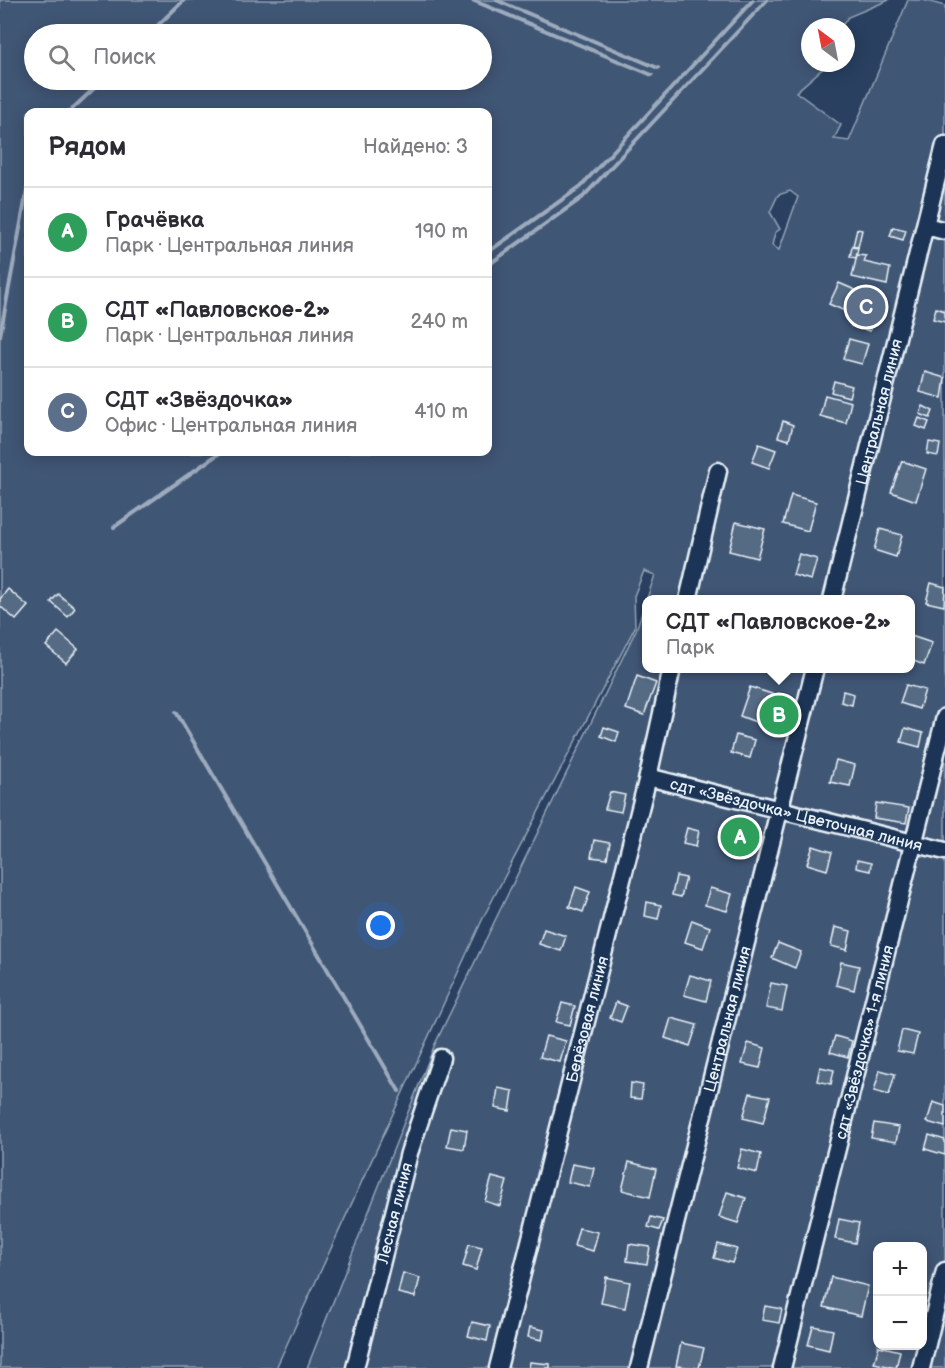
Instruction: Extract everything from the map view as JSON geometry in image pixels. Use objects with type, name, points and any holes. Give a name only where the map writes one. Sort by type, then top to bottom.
[{"type":"street","name":"Центральная линия","points":[[833,595],[945,145]]},
{"type":"street","points":[[926,226],[945,231]]},
{"type":"street","points":[[689,595],[718,471]]},
{"type":"street","name":"Берёзовая линия","points":[[498,1368],[648,777],[671,673]]},
{"type":"street","name":"Центральная линия","points":[[639,1368],[814,673]]},
{"type":"street","name":"сдт «Звёздочка» 1-я линия","points":[[782,1368],[945,717]]},
{"type":"street","name":"сдт «Звёздочка» Цветочная линия","points":[[648,777],[945,851]]},
{"type":"street","name":"Лесная линия","points":[[355,1368],[409,1153],[441,1058]]},
{"type":"street","points":[[921,1368],[945,1271]]},
{"type":"shaded area","points":[[0,0],[889,0],[847,18],[801,18],[801,72],[819,72],[796,92],[841,125],[834,139],[849,141],[908,0],[923,0],[945,6],[945,1368],[307,1368],[435,1044],[636,630],[642,613],[642,673],[915,673],[915,595],[648,595],[655,575],[644,571],[634,596],[635,627],[484,916],[276,1368],[0,1368]],"holes":[[[790,191],[798,197],[779,250],[772,245],[775,233],[780,229],[770,212],[778,195]]]},
{"type":"building","points":[[893,227],[906,230],[903,240],[890,236]]},
{"type":"building","points":[[857,229],[862,230],[858,247],[853,246]]},
{"type":"building","points":[[852,247],[858,248],[856,258],[850,257]]},
{"type":"building","points":[[857,255],[866,256],[864,262],[890,268],[887,285],[852,277]]},
{"type":"building","points":[[839,283],[855,290],[845,311],[829,304]]},
{"type":"building","points":[[859,299],[877,304],[870,331],[851,326]]},
{"type":"building","points":[[936,308],[945,311],[945,322],[933,319]]},
{"type":"building","points":[[849,339],[868,344],[862,364],[843,359]]},
{"type":"building","points":[[925,372],[945,378],[942,398],[920,392]]},
{"type":"building","points":[[834,381],[852,386],[849,397],[831,392]]},
{"type":"building","points":[[825,395],[851,402],[846,423],[820,416]]},
{"type":"building","points":[[923,406],[933,411],[930,418],[920,414]]},
{"type":"building","points":[[919,418],[929,422],[926,430],[916,426]]},
{"type":"building","points":[[783,421],[793,425],[789,440],[778,437]]},
{"type":"building","points":[[929,442],[940,444],[938,456],[927,454]]},
{"type":"building","points":[[759,444],[776,450],[769,468],[752,462]]},
{"type":"building","points":[[902,461],[926,469],[916,501],[891,492]]},
{"type":"building","points":[[791,495],[816,502],[808,531],[783,524]]},
{"type":"building","points":[[736,522],[765,529],[757,558],[729,551]]},
{"type":"building","points":[[880,529],[902,535],[896,557],[874,550]]},
{"type":"building","points":[[799,554],[817,559],[811,580],[793,575]]},
{"type":"building","points":[[931,583],[945,587],[944,606],[926,602]]},
{"type":"building","points":[[8,589],[28,606],[16,620],[0,606],[0,599]]},
{"type":"building","points":[[58,594],[75,608],[68,617],[51,602]]},
{"type":"building","points":[[58,632],[78,649],[66,663],[46,646]]},
{"type":"building","points":[[915,637],[932,643],[924,665],[915,662]]},
{"type":"building","points":[[637,676],[656,683],[644,715],[626,709]]},
{"type":"building","points":[[906,685],[925,690],[919,709],[900,703]]},
{"type":"building","points":[[750,687],[772,694],[761,724],[740,716]]},
{"type":"building","points":[[843,691],[854,694],[852,705],[841,702]]},
{"type":"building","points":[[604,727],[619,732],[616,742],[601,736]]},
{"type":"building","points":[[905,728],[923,733],[920,747],[901,742]]},
{"type":"building","points":[[736,735],[755,740],[750,758],[731,753]]},
{"type":"building","points":[[836,760],[855,765],[850,786],[830,782]]},
{"type":"building","points":[[610,792],[625,795],[621,812],[605,809]]},
{"type":"building","points":[[876,803],[909,808],[906,823],[874,818]]},
{"type":"building","points":[[687,828],[699,831],[696,846],[683,843]]},
{"type":"building","points":[[594,840],[610,843],[607,859],[591,857]]},
{"type":"building","points":[[729,841],[741,844],[737,859],[726,856]]},
{"type":"building","points":[[813,846],[832,852],[827,870],[807,864]]},
{"type":"building","points":[[857,860],[871,863],[870,871],[856,868]]},
{"type":"building","points":[[676,876],[686,878],[681,897],[672,895]]},
{"type":"building","points":[[576,887],[590,892],[583,912],[569,907]]},
{"type":"building","points":[[710,888],[732,894],[727,911],[705,905]]},
{"type":"building","points":[[647,902],[661,905],[658,919],[645,916]]},
{"type":"building","points":[[692,920],[710,927],[703,948],[685,942]]},
{"type":"building","points":[[835,927],[851,931],[847,950],[831,946]]},
{"type":"building","points":[[544,929],[566,936],[561,951],[539,944]]},
{"type":"building","points":[[778,943],[801,952],[795,968],[772,958]]},
{"type":"building","points":[[841,962],[859,966],[854,990],[836,985]]},
{"type":"building","points":[[690,975],[711,981],[706,1001],[684,995]]},
{"type":"building","points":[[771,983],[787,986],[782,1011],[766,1008]]},
{"type":"building","points":[[616,1002],[627,1006],[621,1022],[610,1018]]},
{"type":"building","points":[[562,1003],[575,1006],[570,1025],[556,1022]]},
{"type":"building","points":[[671,1018],[697,1025],[690,1046],[665,1038]]},
{"type":"building","points":[[902,1030],[918,1034],[913,1054],[897,1051]]},
{"type":"building","points":[[546,1036],[566,1041],[560,1062],[540,1057]]},
{"type":"building","points":[[835,1036],[852,1041],[848,1057],[830,1052]]},
{"type":"building","points":[[748,1043],[765,1048],[760,1068],[742,1064]]},
{"type":"building","points":[[820,1067],[834,1070],[831,1084],[817,1081]]},
{"type":"building","points":[[880,1070],[895,1074],[889,1095],[874,1091]]},
{"type":"building","points":[[631,1083],[643,1085],[641,1099],[630,1098]]},
{"type":"building","points":[[498,1088],[513,1091],[510,1111],[495,1108]]},
{"type":"building","points":[[750,1093],[770,1097],[763,1123],[743,1118]]},
{"type":"building","points":[[933,1102],[945,1106],[945,1127],[927,1122]]},
{"type":"building","points":[[874,1123],[899,1127],[896,1142],[871,1138]]},
{"type":"building","points":[[451,1127],[467,1130],[464,1149],[447,1146]]},
{"type":"building","points":[[929,1135],[945,1140],[945,1155],[925,1149]]},
{"type":"building","points":[[742,1149],[761,1154],[757,1173],[737,1168]]},
{"type":"building","points":[[629,1162],[656,1169],[650,1197],[622,1190]]},
{"type":"building","points":[[572,1164],[594,1168],[590,1187],[568,1182]]},
{"type":"building","points":[[492,1177],[507,1181],[500,1206],[485,1201]]},
{"type":"building","points":[[727,1192],[746,1198],[738,1223],[719,1217]]},
{"type":"building","points":[[651,1217],[663,1220],[659,1230],[648,1227]]},
{"type":"building","points":[[839,1219],[859,1223],[855,1243],[835,1239]]},
{"type":"building","points":[[579,1228],[598,1232],[593,1251],[574,1246]]},
{"type":"building","points":[[469,1244],[482,1247],[476,1270],[463,1266]]},
{"type":"building","points":[[629,1244],[650,1247],[647,1264],[627,1261]]},
{"type":"building","points":[[718,1244],[737,1249],[732,1263],[714,1258]]},
{"type":"building","points":[[403,1273],[420,1278],[415,1297],[398,1293]]},
{"type":"building","points":[[606,1277],[630,1282],[625,1308],[601,1303]]},
{"type":"building","points":[[831,1277],[868,1286],[861,1316],[824,1307]]},
{"type":"building","points":[[765,1306],[782,1309],[779,1323],[762,1320]]},
{"type":"building","points":[[472,1322],[490,1326],[487,1341],[468,1336]]},
{"type":"building","points":[[813,1326],[833,1330],[829,1350],[808,1345]]},
{"type":"building","points":[[530,1327],[544,1330],[542,1340],[528,1337]]},
{"type":"building","points":[[681,1343],[704,1348],[699,1368],[676,1366]]},
{"type":"building","points":[[878,1350],[900,1351],[896,1368],[874,1363]]},
{"type":"building","points":[[530,1362],[550,1364],[550,1368],[529,1368]]},
{"type":"waterway","points":[[159,24],[184,0]]},
{"type":"waterway","points":[[472,0],[652,75]]},
{"type":"waterway","points":[[496,0],[658,68]]},
{"type":"waterway","points":[[492,249],[580,187],[753,0]]},
{"type":"waterway","points":[[492,262],[583,197],[767,0]]},
{"type":"waterway","points":[[73,108],[92,90]]},
{"type":"waterway","points":[[0,336],[24,207]]},
{"type":"waterway","points":[[114,527],[215,456]]},
{"type":"waterway","points":[[176,712],[399,1091]]},
{"type":"place","name":"СДТ «Звёздочка»","points":[[866,307]]},
{"type":"place","name":"СДТ «Павловское-2»","points":[[779,715]]},
{"type":"place","name":"Грачёвка","points":[[740,837]]}]
